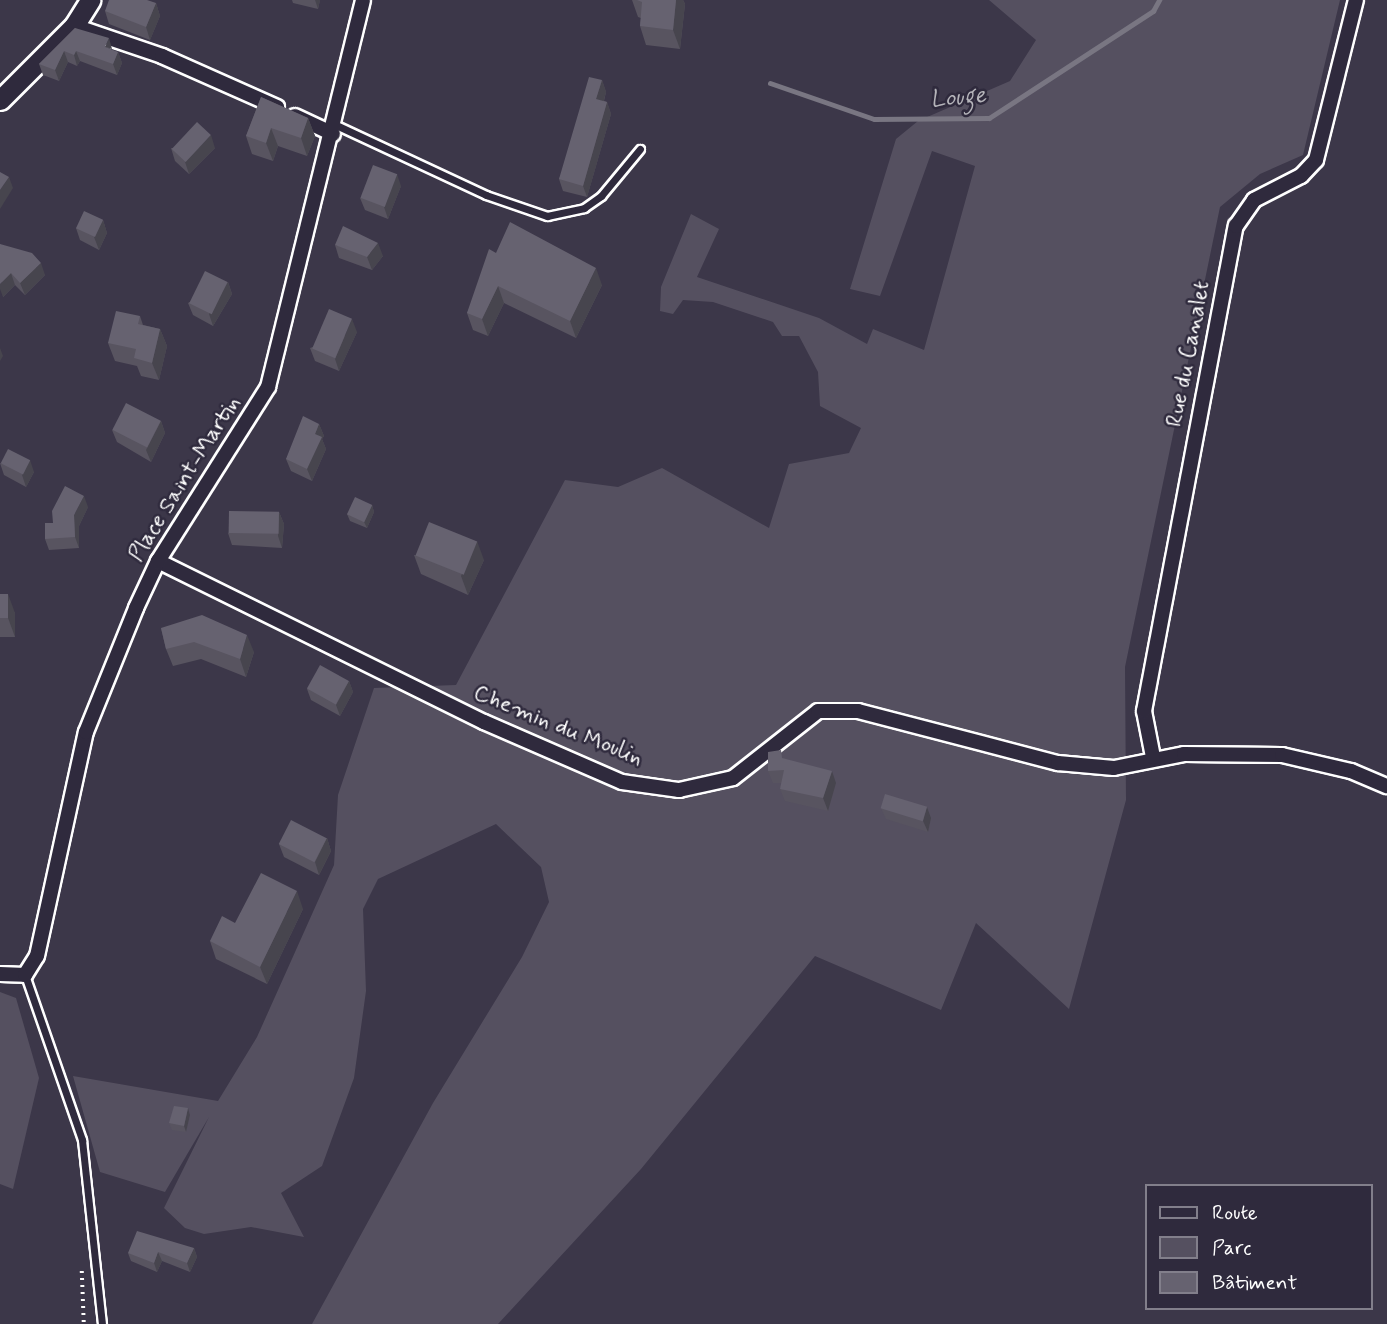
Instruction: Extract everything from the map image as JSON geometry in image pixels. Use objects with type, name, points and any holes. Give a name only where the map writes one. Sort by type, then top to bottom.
[{"type":"street","points":[[0,100],[74,26],[90,0]]},
{"type":"street","name":"Place Saint-Martin","points":[[25,975],[37,956],[86,732],[158,561],[268,387],[335,129],[363,0]]},
{"type":"street","name":"Rue du Canalet","points":[[1153,757],[1144,711],[1237,226],[1254,200],[1301,176],[1316,160],[1356,0]]},
{"type":"street","points":[[74,26],[162,56],[335,129]]},
{"type":"street","name":"Chemin du Moulin","points":[[158,561],[484,722],[622,782],[679,790],[733,778],[818,711],[858,712],[1058,764],[1114,768],[1153,757],[1226,752],[1282,755],[1351,771],[1387,786]]},
{"type":"street","points":[[0,974],[25,975]]},
{"type":"lane","points":[[335,129],[486,195],[547,216],[584,208],[601,196],[640,149]]},
{"type":"lane","points":[[25,975],[82,1140],[102,1324]]},
{"type":"green space","points":[[989,0],[1340,0],[1303,155],[1260,174],[1220,207],[1125,667],[1126,800],[1069,1009],[976,923],[941,1010],[815,956],[641,1169],[498,1324],[312,1324],[433,1103],[522,957],[549,902],[541,867],[496,824],[378,879],[363,909],[366,991],[354,1078],[322,1166],[281,1193],[304,1237],[251,1227],[204,1234],[185,1228],[164,1208],[209,1117],[165,1192],[100,1172],[73,1076],[218,1101],[257,1037],[334,865],[338,795],[374,688],[456,685],[565,480],[618,487],[662,468],[769,528],[789,464],[849,453],[861,428],[820,406],[818,372],[799,336],[782,336],[773,322],[713,302],[683,300],[673,314],[660,311],[661,287],[691,214],[719,229],[697,277],[819,318],[867,344],[873,329],[924,350],[975,166],[932,151],[880,296],[850,289],[896,139],[918,121],[1010,81],[1036,40]]},
{"type":"green space","points":[[0,992],[16,998],[39,1078],[13,1189],[0,1184]]},
{"type":"building","points":[[109,0],[147,0],[156,3],[146,27],[105,11]]},
{"type":"building","points":[[637,0],[676,0],[673,30],[640,26],[642,2]]},
{"type":"building","points":[[75,28],[109,38],[105,47],[118,52],[113,64],[76,51],[74,55],[64,51],[55,70],[39,64]]},
{"type":"building","points":[[589,77],[602,80],[596,99],[607,102],[583,186],[559,179]]},
{"type":"building","points":[[261,97],[308,118],[301,138],[271,128],[266,143],[246,136]]},
{"type":"building","points":[[197,122],[211,135],[186,162],[172,149]]},
{"type":"building","points":[[373,165],[397,174],[385,207],[360,198]]},
{"type":"building","points":[[0,172],[9,177],[0,190]]},
{"type":"building","points":[[84,211],[103,220],[95,237],[76,228]]},
{"type":"building","points":[[510,222],[596,268],[570,321],[498,286],[482,319],[467,313],[489,249],[496,253]]},
{"type":"building","points":[[343,226],[378,243],[367,257],[335,245]]},
{"type":"building","points":[[0,244],[32,253],[41,263],[20,283],[11,273],[0,284]]},
{"type":"building","points":[[205,271],[227,282],[212,314],[189,303]]},
{"type":"building","points":[[329,309],[352,319],[335,358],[312,349]]},
{"type":"building","points":[[116,311],[140,316],[138,324],[160,329],[152,363],[134,358],[136,349],[108,343]]},
{"type":"building","points":[[126,403],[161,421],[147,447],[112,430]]},
{"type":"building","points":[[303,416],[319,424],[315,434],[322,437],[307,469],[286,459]]},
{"type":"building","points":[[8,449],[30,460],[23,475],[1,463]]},
{"type":"building","points":[[65,486],[84,496],[74,515],[75,537],[45,539],[45,523],[53,523],[52,511]]},
{"type":"building","points":[[355,497],[372,505],[364,522],[347,514]]},
{"type":"building","points":[[229,511],[279,512],[279,534],[229,533]]},
{"type":"building","points":[[429,522],[477,541],[464,575],[416,555]]},
{"type":"building","points":[[0,594],[8,594],[8,618],[0,618]]},
{"type":"building","points":[[202,615],[247,635],[240,659],[194,642],[166,649],[161,628]]},
{"type":"building","points":[[320,665],[349,681],[336,705],[307,689]]},
{"type":"building","points":[[781,750],[782,758],[832,771],[823,798],[780,789],[784,770],[768,771],[768,752]]},
{"type":"building","points":[[885,794],[927,807],[923,821],[881,808]]},
{"type":"building","points":[[291,820],[327,838],[314,862],[279,844]]},
{"type":"building","points":[[261,873],[297,891],[260,967],[210,941],[222,916],[235,923]]},
{"type":"building","points":[[174,1106],[188,1108],[184,1126],[169,1123]]},
{"type":"building","points":[[137,1231],[194,1248],[187,1263],[158,1252],[154,1263],[128,1253]]},
{"type":"waterway","name":"Louge","points":[[770,83],[874,119],[989,118],[1153,11],[1159,0]]}]
